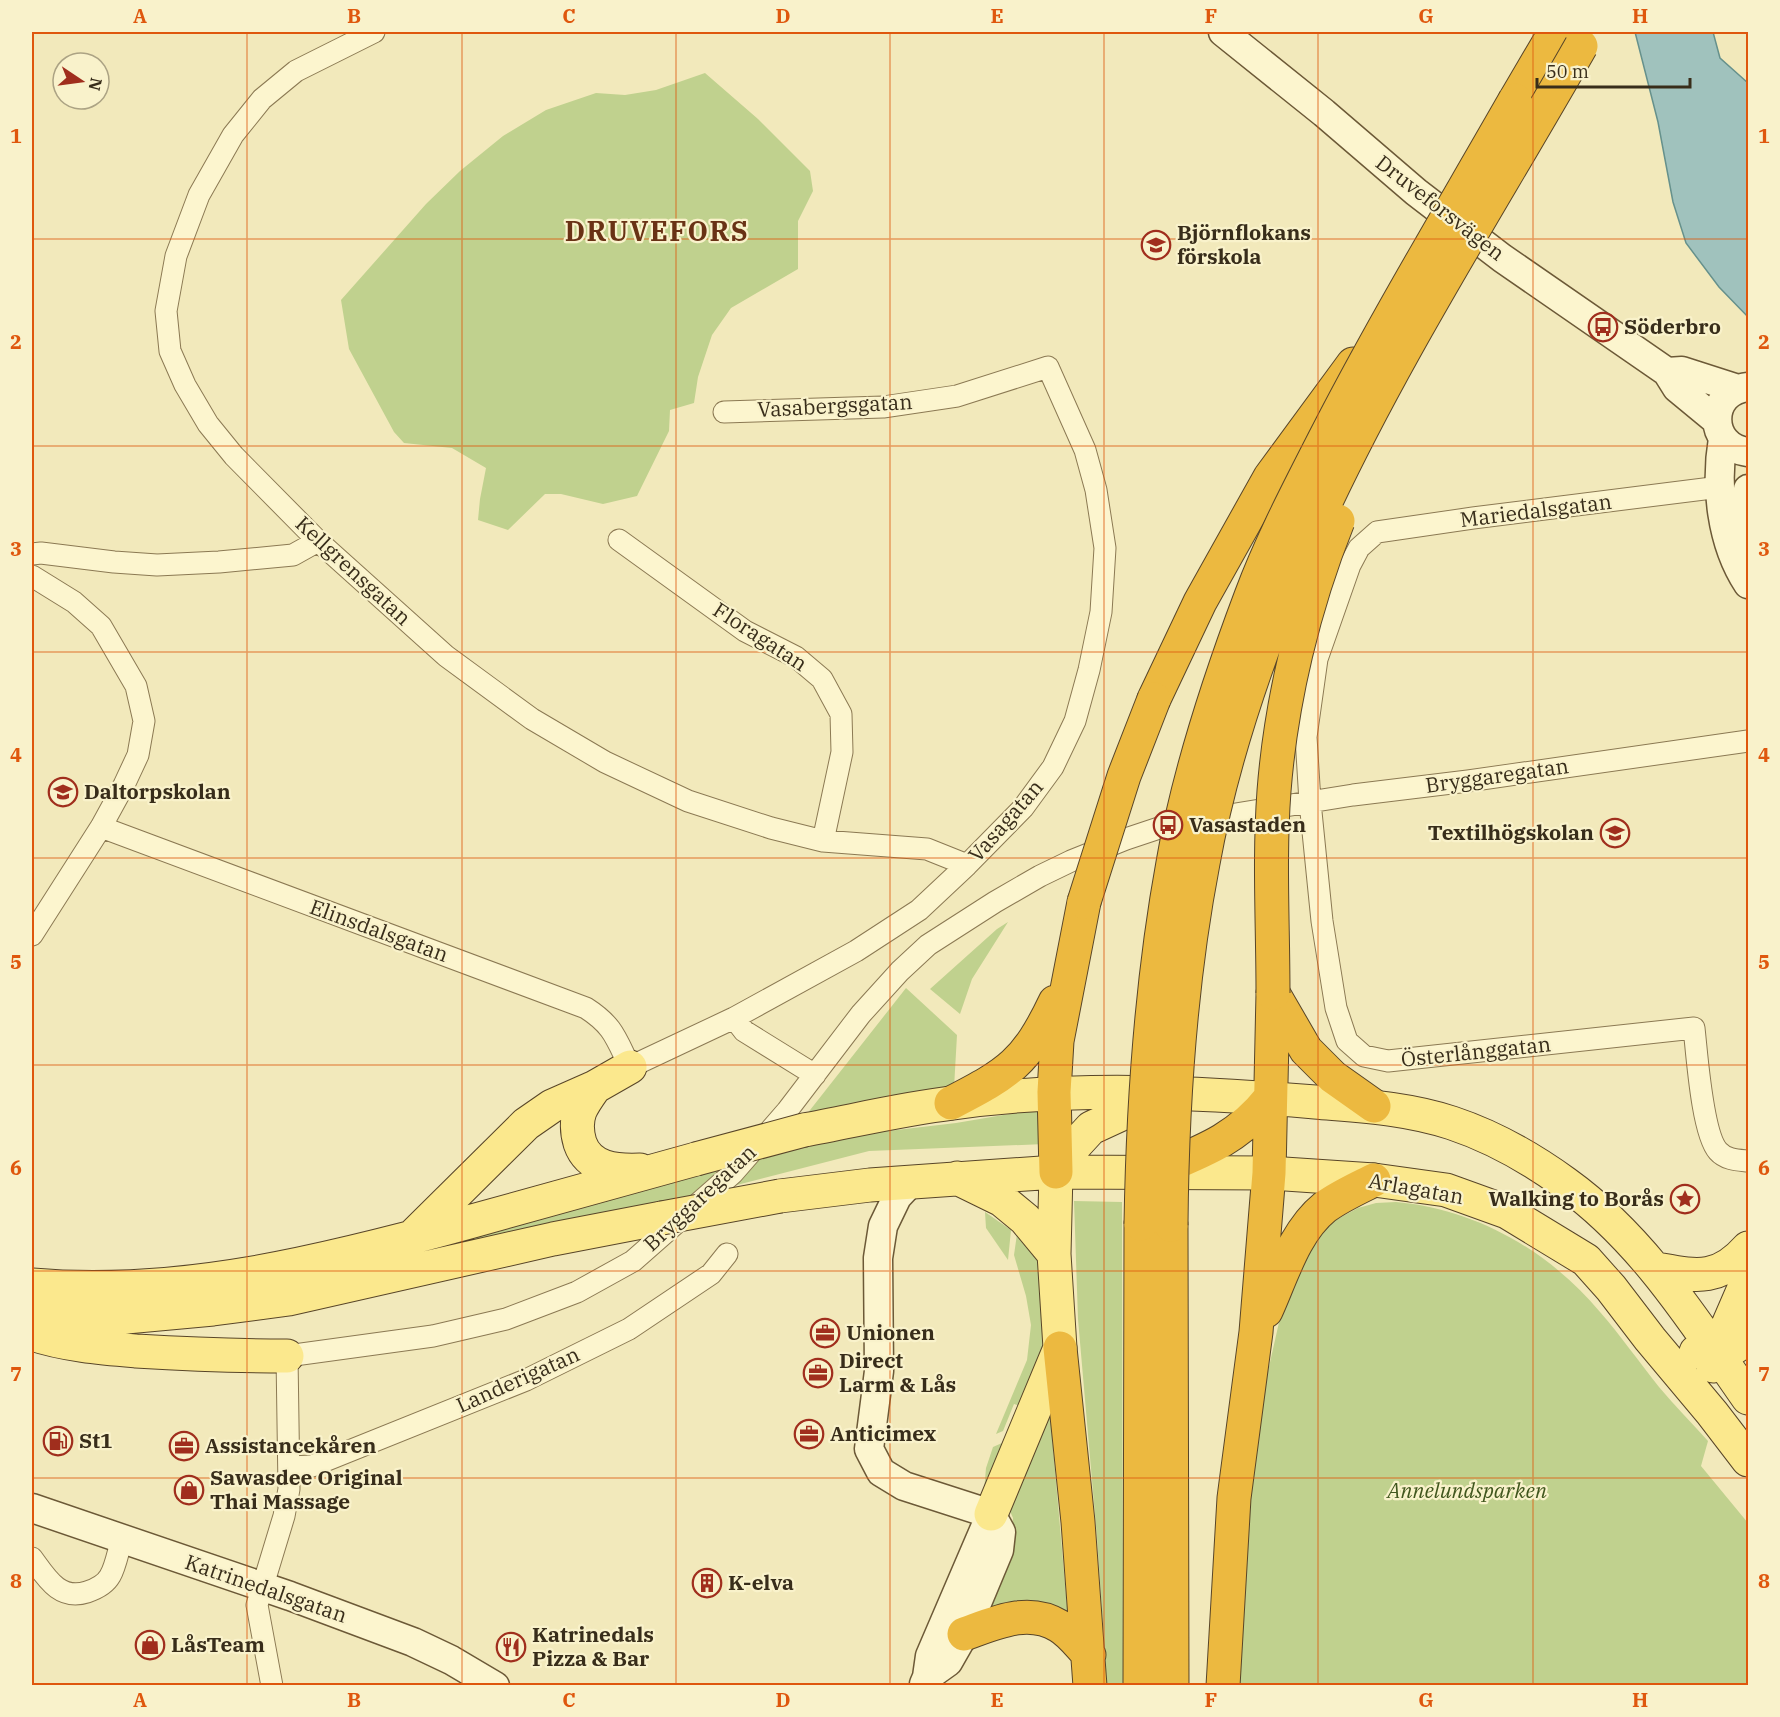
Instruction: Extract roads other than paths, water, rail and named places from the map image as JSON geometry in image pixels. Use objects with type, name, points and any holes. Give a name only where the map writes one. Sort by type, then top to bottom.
[{"type":"highway","points":[[1172,1686],[1156,1225],[1147,1059],[1157,962],[1173,860],[1194,770],[1222,676],[1252,593],[1295,495],[1354,381],[1515,100],[1575,36]]},
{"type":"highway","points":[[1140,1686],[1156,1225],[1172,1149],[1177,1064],[1187,967],[1203,862],[1224,776],[1250,685],[1282,598],[1348,453],[1575,36]]},
{"type":"highway","points":[[1056,1172],[1054,1092],[1057,1041],[1084,902],[1124,776],[1154,699],[1200,602],[1270,477],[1398,302]]},
{"type":"highway","points":[[1223,1686],[1234,1498],[1256,1332],[1269,1173],[1274,794],[1279,744],[1288,688],[1329,543],[1430,304]]},
{"type":"highway","points":[[951,1103],[992,1082],[1024,1055],[1040,1033],[1070,971]]},
{"type":"highway","points":[[1273,993],[1306,1050],[1333,1077],[1374,1106]]},
{"type":"highway","points":[[1153,1172],[1219,1143],[1255,1117],[1270,1098]]},
{"type":"highway","points":[[1256,1332],[1298,1240],[1310,1222],[1339,1198],[1374,1180]]},
{"type":"highway","points":[[1060,1348],[1090,1670]]},
{"type":"highway","points":[[964,1634],[1000,1622],[1031,1616],[1059,1626],[1090,1670]]},
{"type":"main road","points":[[412,1238],[526,1124],[552,1106],[595,1087],[630,1067]]},
{"type":"main road","points":[[595,1087],[580,1112],[577,1124],[578,1137],[588,1158],[600,1166],[613,1170],[660,1169]]},
{"type":"main road","points":[[32,1285],[136,1286],[206,1280],[290,1267],[412,1238],[804,1130],[951,1103],[1054,1092],[1270,1098],[1374,1106],[1452,1123],[1527,1158],[1565,1183],[1601,1212],[1656,1269],[1749,1398]]},
{"type":"main road","points":[[991,1514],[1060,1348],[1054,1254],[1056,1172],[1068,1153],[1091,1128],[1165,1094]]},
{"type":"main road","name":"Arlagatan","points":[[32,1316],[126,1317],[213,1310],[289,1299],[554,1239],[780,1196],[912,1181],[1056,1172],[1269,1173],[1374,1180],[1446,1190],[1476,1200],[1507,1212],[1586,1260],[1749,1460]]},
{"type":"main road","points":[[956,1178],[1007,1204],[1025,1219],[1054,1254]]},
{"type":"main road","points":[[1656,1269],[1690,1275],[1708,1275],[1728,1267],[1749,1248]]},
{"type":"main road","points":[[1586,1260],[1609,1274],[1658,1322],[1674,1342],[1695,1352],[1716,1353],[1735,1349],[1749,1337]]},
{"type":"main road","points":[[1712,1413],[1711,1379],[1716,1353],[1749,1279]]},
{"type":"main road","points":[[32,1335],[97,1348],[179,1354],[287,1356]]},
{"type":"street","name":"Kellgrensgatan","points":[[374,32],[296,71],[262,99],[233,135],[199,195],[176,256],[166,311],[170,351],[184,385],[208,424],[234,456],[318,541],[446,656],[541,724],[605,762],[688,801],[771,828],[823,841],[927,849],[967,865]]},
{"type":"street","name":"Druveforsvägen","points":[[1223,32],[1316,106],[1416,192],[1502,258],[1667,372],[1677,388],[1720,429],[1735,448],[1749,452]]},
{"type":"street","name":"Vasabergsgatan","points":[[724,412],[883,407],[957,396],[1048,367]]},
{"type":"street","name":"Vasagatan","points":[[630,1067],[734,1018],[856,951],[919,910],[1023,808],[1053,766],[1075,721],[1089,670],[1101,612],[1105,548],[1096,490],[1085,450],[1048,367]]},
{"type":"street","name":"Druveforsvägen","points":[[1667,372],[1682,371],[1744,386]]},
{"type":"street","points":[[1744,386],[1728,395],[1721,404],[1720,458],[1707,489],[1724,521],[1736,565],[1748,580]]},
{"type":"street","name":"Mariedalsgatan","points":[[1306,737],[1317,659],[1334,609],[1350,565],[1359,548],[1377,532],[1707,489]]},
{"type":"street","points":[[1749,489],[1745,519],[1749,550]]},
{"type":"street","name":"Floragatan","points":[[619,540],[745,631],[796,657],[822,679],[841,714],[842,752],[823,841]]},
{"type":"street","points":[[32,554],[41,553],[114,562],[167,564],[293,555],[318,541]]},
{"type":"street","points":[[32,576],[75,602],[101,626],[136,686],[144,721],[138,755],[124,785],[101,826],[32,935]]},
{"type":"street","points":[[1306,737],[1310,802]]},
{"type":"street","points":[[1245,812],[1267,794],[1294,764],[1306,737]]},
{"type":"street","name":"Bryggaregatan","points":[[287,1356],[433,1336],[506,1319],[576,1293],[633,1261],[733,1173],[787,1112],[861,1014],[900,971],[928,945],[1040,876],[1126,839],[1168,825],[1245,812],[1749,741]]},
{"type":"street","name":"Österlånggatan","points":[[1310,802],[1322,921],[1336,1008],[1347,1041],[1364,1056],[1388,1061],[1694,1028],[1703,1100],[1713,1144],[1728,1158],[1749,1161]]},
{"type":"street","name":"Elinsdalsgatan","points":[[101,826],[586,1008],[603,1019],[617,1037],[630,1067]]},
{"type":"street","points":[[734,1018],[744,1030],[815,1075]]},
{"type":"street","points":[[912,1181],[897,1197],[883,1227],[878,1258],[879,1371],[869,1449],[880,1472],[904,1486],[991,1514],[1001,1532],[999,1550],[964,1634],[948,1662],[925,1682]]},
{"type":"street","name":"Landerigatan","points":[[290,1467],[312,1466],[526,1380],[629,1329],[711,1274],[727,1254]]},
{"type":"street","points":[[272,1686],[257,1605],[284,1516],[290,1467],[287,1356]]},
{"type":"street","name":"Katrinedalsgatan","points":[[32,1508],[263,1587],[413,1642],[451,1660],[495,1686]]},
{"type":"street","points":[[925,1682],[930,1656],[991,1514]]},
{"type":"street","points":[[32,1558],[45,1578],[61,1592],[80,1594],[99,1588],[110,1576],[122,1539]]},
{"type":"water","points":[[1635,32],[1713,32],[1720,58],[1748,83],[1748,317],[1719,287],[1686,243],[1673,202],[1658,122]]},
{"type":"place","name":"Björnflokans förskola","points":[[1156,245]]},
{"type":"place","name":"Söderbro","points":[[1603,327]]},
{"type":"place","name":"Daltorpskolan","points":[[63,792]]},
{"type":"place","name":"Vasastaden","points":[[1168,825]]},
{"type":"place","name":"Textilhögskolan","points":[[1615,833]]},
{"type":"place","name":"Walking to Borås","points":[[1685,1199]]},
{"type":"place","name":"Unionen","points":[[825,1333]]},
{"type":"place","name":"Direct Larm & Lås","points":[[818,1373]]},
{"type":"place","name":"Anticimex","points":[[809,1434]]},
{"type":"place","name":"St1","points":[[58,1441]]},
{"type":"place","name":"Assistancekåren","points":[[184,1446]]},
{"type":"place","name":"Sawasdee Original Thai Massage","points":[[189,1490]]},
{"type":"place","name":"K-elva","points":[[707,1583]]},
{"type":"place","name":"LåsTeam","points":[[150,1645]]},
{"type":"place","name":"Katrinedals Pizza & Bar","points":[[511,1647]]},
{"type":"district","name":"DRUVEFORS","points":[[657,232]]},
{"type":"park label","name":"Annelundsparken","points":[[1467,1491]]}]
